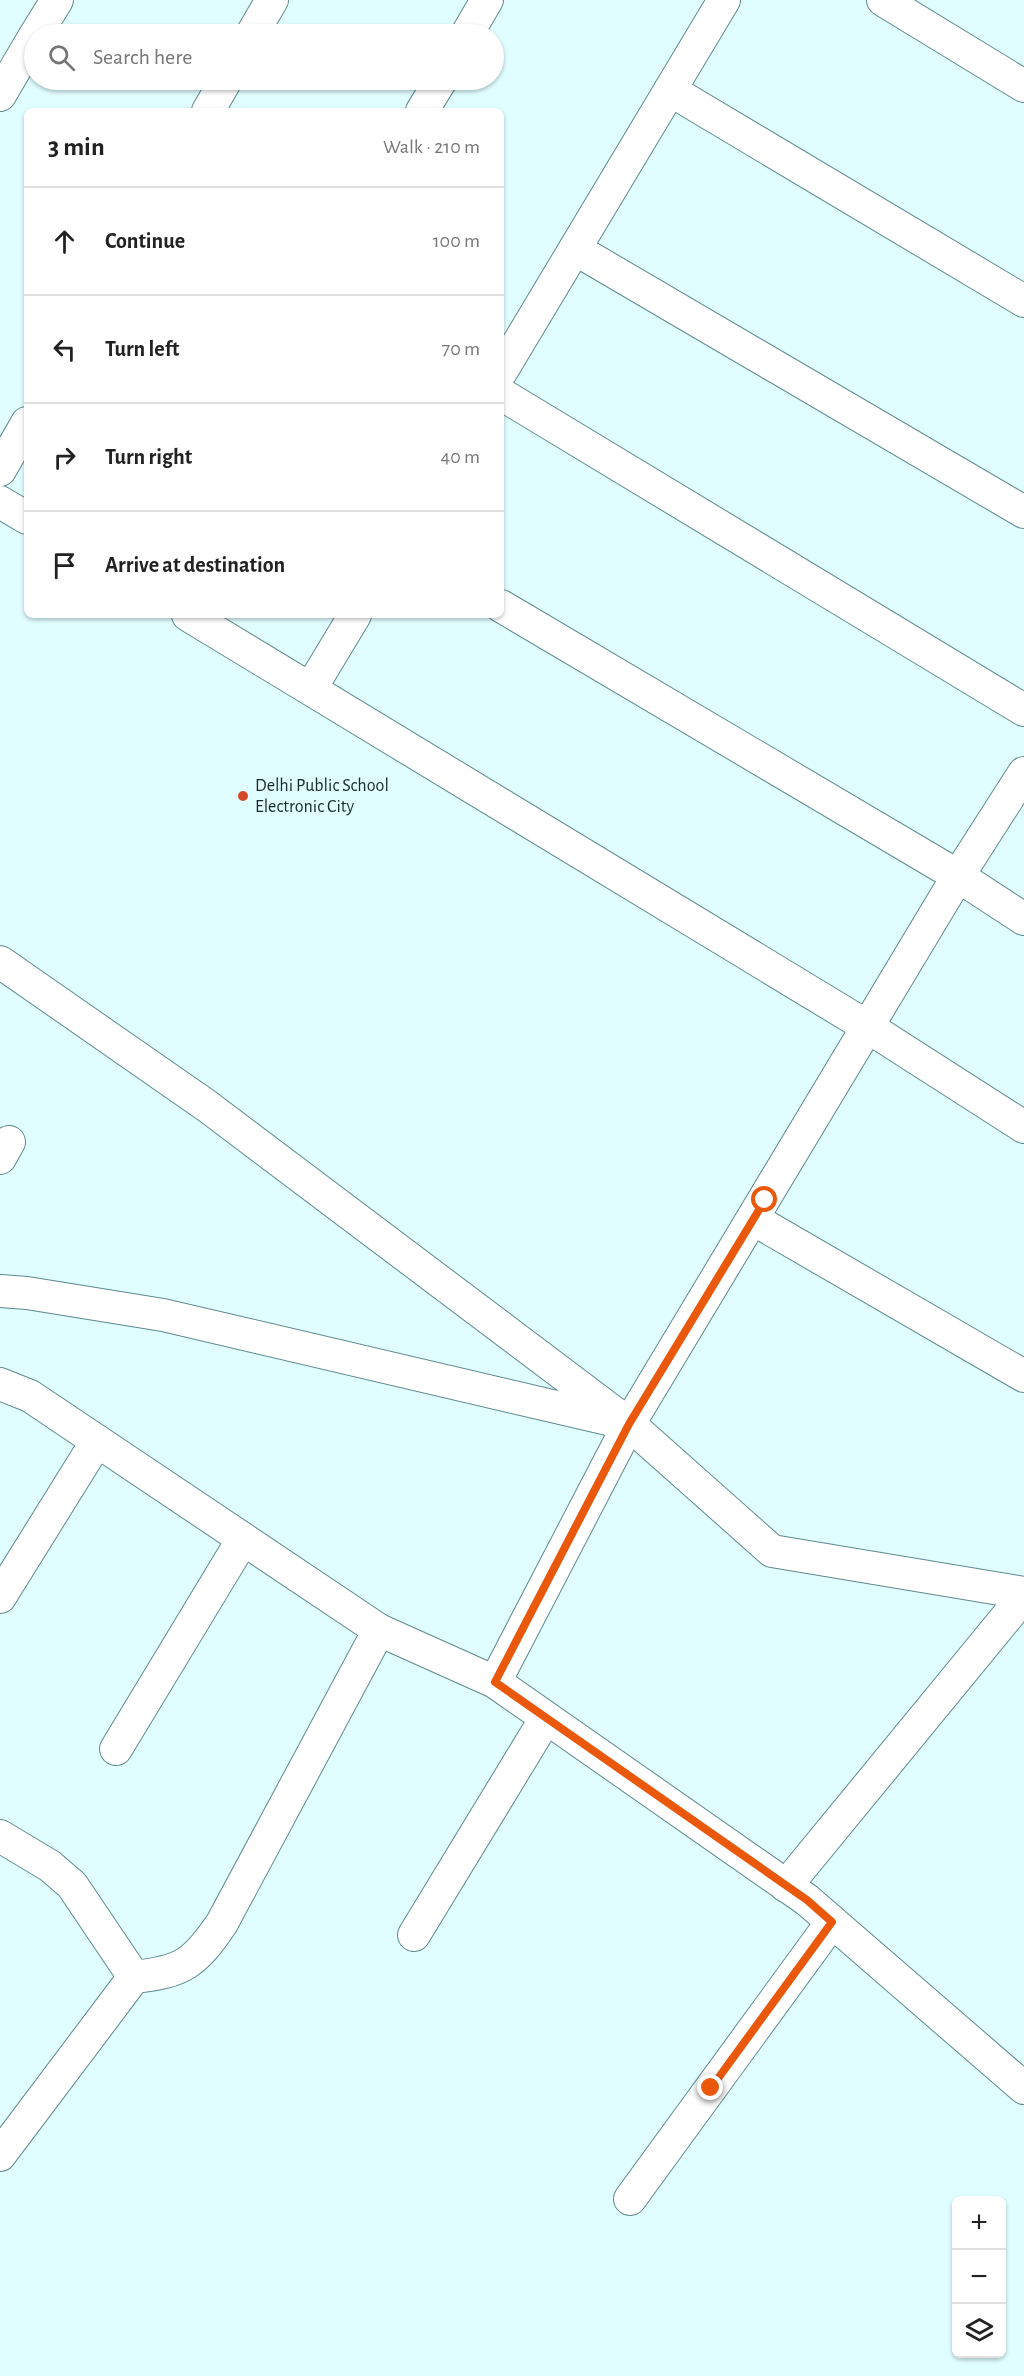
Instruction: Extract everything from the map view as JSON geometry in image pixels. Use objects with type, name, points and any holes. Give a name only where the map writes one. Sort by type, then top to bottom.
[{"type":"street","points":[[42,24],[57,0]]},
{"type":"street","points":[[258,24],[272,0]]},
{"type":"street","points":[[473,24],[488,0]]},
{"type":"street","points":[[504,367],[724,0]]},
{"type":"street","points":[[883,0],[1024,86]]},
{"type":"street","points":[[0,95],[24,55]]},
{"type":"street","points":[[209,108],[220,90]]},
{"type":"street","points":[[424,108],[435,90]]},
{"type":"street","points":[[670,90],[1024,301]]},
{"type":"street","points":[[575,249],[1024,512]]},
{"type":"street","points":[[504,396],[1024,710]]},
{"type":"street","points":[[0,470],[24,428]]},
{"type":"street","points":[[0,502],[24,516]]},
{"type":"street","points":[[504,608],[958,876],[1024,919]]},
{"type":"street","points":[[193,618],[868,1027],[1024,1127]]},
{"type":"street","points":[[311,688],[353,618]]},
{"type":"street","points":[[495,1682],[629,1424],[958,876],[1024,774]]},
{"type":"street","points":[[0,962],[207,1106],[629,1424],[772,1551],[1024,1594],[786,1886]]},
{"type":"street","points":[[753,1219],[1024,1376]]},
{"type":"street","points":[[0,1291],[27,1293],[163,1315],[629,1424]]},
{"type":"street","points":[[0,1384],[30,1396],[379,1630],[495,1682],[807,1900],[1024,2088]]},
{"type":"street","points":[[0,1597],[97,1441]]},
{"type":"street","points":[[116,1749],[243,1539]]},
{"type":"street","points":[[0,2155],[135,1977],[165,1974],[189,1962],[206,1947],[222,1923],[379,1630]]},
{"type":"street","points":[[414,1935],[546,1718]]},
{"type":"street","points":[[4,1846],[50,1866],[72,1885],[135,1977]]},
{"type":"street","points":[[630,2199],[832,1922]]},
{"type":"place","name":"Delhi Public School Electronic City","points":[[243,796]]},
{"type":"route","points":[[711,2088],[832,1922],[807,1900],[495,1682],[629,1424],[765,1200]]}]
